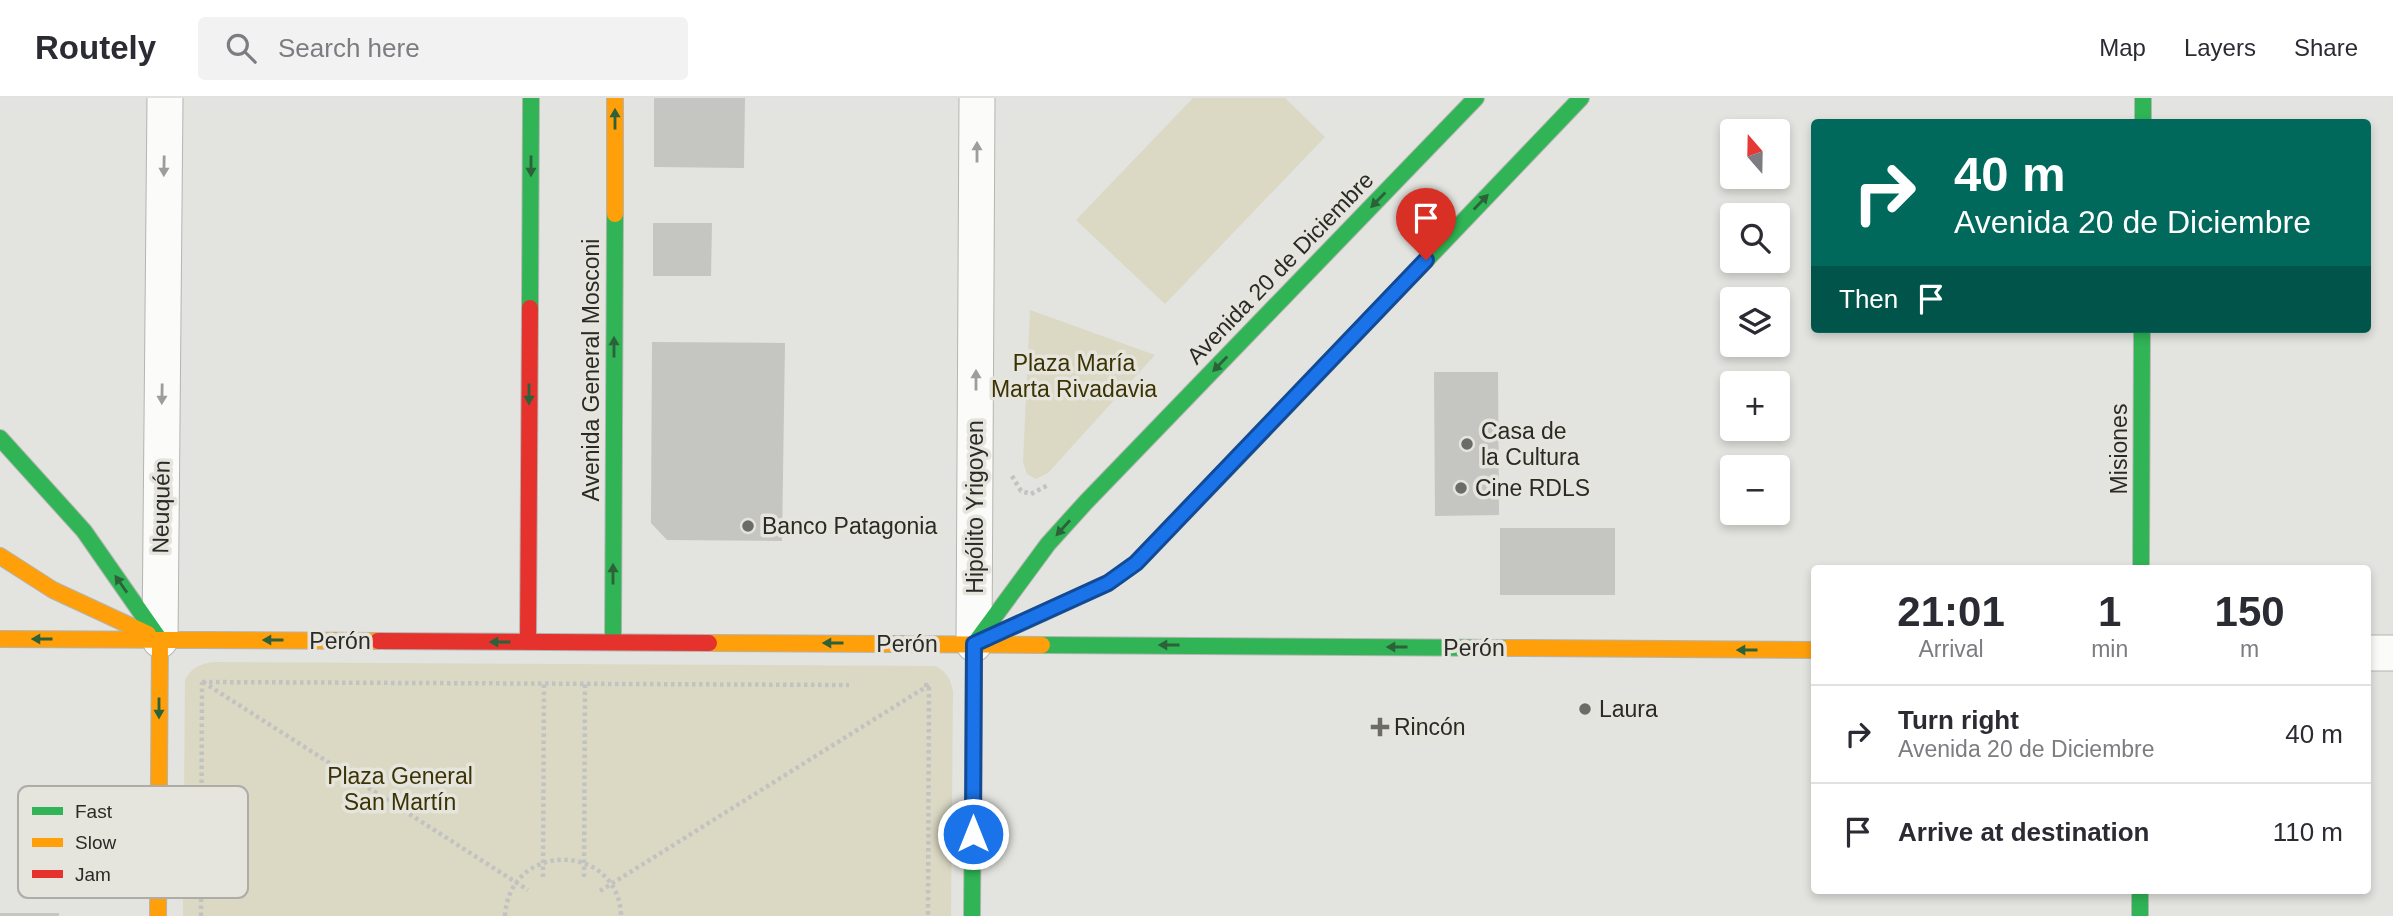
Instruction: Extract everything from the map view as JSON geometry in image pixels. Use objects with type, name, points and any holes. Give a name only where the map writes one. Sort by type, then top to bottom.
[{"type":"street","name":"Neuquén","points":[[159,786],[164,98]]},
{"type":"street","points":[[528,642],[531,98]]},
{"type":"street","name":"Avenida General Mosconi","points":[[613,642],[615,98]]},
{"type":"street","name":"Hipólito Yrigoyen","points":[[972,916],[977,98]]},
{"type":"street","name":"Avenida 20 de Diciembre","points":[[974,644],[1048,544],[1086,502],[1476,98]]},
{"type":"street","points":[[974,644],[1108,583],[1136,563],[1581,98]]},
{"type":"street","points":[[2143,98],[2143,119]]},
{"type":"street","name":"Misiones","points":[[2141,565],[2142,333]]},
{"type":"street","points":[[0,438],[84,531],[160,640]]},
{"type":"street","points":[[0,556],[18,571],[45,586],[160,640]]},
{"type":"street","name":"Perón","points":[[0,639],[1811,650]]},
{"type":"street","points":[[2371,653],[2393,653]]},
{"type":"street","points":[[2140,894],[2140,916]]},
{"type":"street","name":"Neuquén","points":[[158,898],[158,916]]},
{"type":"path","points":[[1010,467],[1021,491],[1031,494],[1049,484]]},
{"type":"path","points":[[202,682],[860,685]]},
{"type":"path","points":[[202,682],[528,890]]},
{"type":"path","points":[[202,682],[202,786]]},
{"type":"path","points":[[543,877],[544,684]]},
{"type":"path","points":[[584,877],[585,684]]},
{"type":"path","points":[[916,685],[929,685]]},
{"type":"path","points":[[600,891],[929,685]]},
{"type":"path","points":[[928,916],[929,685]]},
{"type":"path","points":[[505,916],[510,894],[516,883],[533,867],[543,862],[570,859],[599,871],[611,884],[618,898],[621,916]]},
{"type":"path","points":[[201,898],[201,916]]},
{"type":"green space","points":[[1193,98],[1285,98],[1325,137],[1165,304],[1076,220]]},
{"type":"green space","name":"Plaza María Marta Rivadavia","points":[[1030,310],[1155,355],[1048,473],[1036,479],[1027,474],[1023,462]]},
{"type":"green space","name":"Plaza General San Martín","points":[[205,664],[935,666],[947,676],[953,691],[951,916],[183,916],[183,898],[248,898],[248,786],[184,786],[185,680],[197,667]]},
{"type":"building","points":[[654,98],[745,98],[744,168],[654,167]]},
{"type":"building","points":[[653,223],[712,223],[711,276],[653,276]]},
{"type":"building","points":[[652,342],[785,343],[782,541],[667,540],[651,523]]},
{"type":"building","name":"Casa de la Cultura","points":[[1434,372],[1498,372],[1499,515],[1435,516]]},
{"type":"building","points":[[1500,528],[1615,528],[1615,595],[1500,595]]},
{"type":"building","points":[[0,913],[59,913],[59,916],[0,916]]},
{"type":"traffic: fast","points":[[530,308],[531,98]]},
{"type":"traffic: fast","points":[[978,639],[1048,544],[1086,502],[1476,98]]},
{"type":"traffic: fast","points":[[1239,456],[1581,98]]},
{"type":"traffic: fast","points":[[2143,98],[2143,119]]},
{"type":"traffic: fast","points":[[613,642],[615,214]]},
{"type":"traffic: fast","points":[[2141,565],[2142,333]]},
{"type":"traffic: fast","points":[[0,438],[84,531],[160,640]]},
{"type":"traffic: fast","points":[[972,916],[974,644]]},
{"type":"traffic: fast","points":[[1042,645],[1507,648]]},
{"type":"traffic: fast","points":[[2140,894],[2140,916]]},
{"type":"traffic: slow","points":[[615,98],[615,214]]},
{"type":"traffic: slow","points":[[0,556],[53,590],[148,634]]},
{"type":"traffic: slow","points":[[0,639],[378,641]]},
{"type":"traffic: slow","points":[[159,786],[160,640]]},
{"type":"traffic: slow","points":[[709,643],[1042,645]]},
{"type":"traffic: slow","points":[[1507,648],[1811,650]]},
{"type":"traffic: slow","points":[[158,898],[158,916]]},
{"type":"traffic: jam","points":[[528,642],[530,308]]},
{"type":"traffic: jam","points":[[986,639],[1108,583],[1136,563],[1239,456]]},
{"type":"traffic: jam","points":[[378,641],[709,643]]},
{"type":"place","name":"Casa de la Cultura","points":[[1467,444]]},
{"type":"place","name":"Cine RDLS","points":[[1461,488]]},
{"type":"place","name":"Banco Patagonia","points":[[748,526]]},
{"type":"place","name":"Laura","points":[[1585,709]]},
{"type":"place","name":"Rincón","points":[[1380,727]]},
{"type":"route","points":[[973,834],[974,644],[1108,583],[1136,563],[1426,260]]}]
